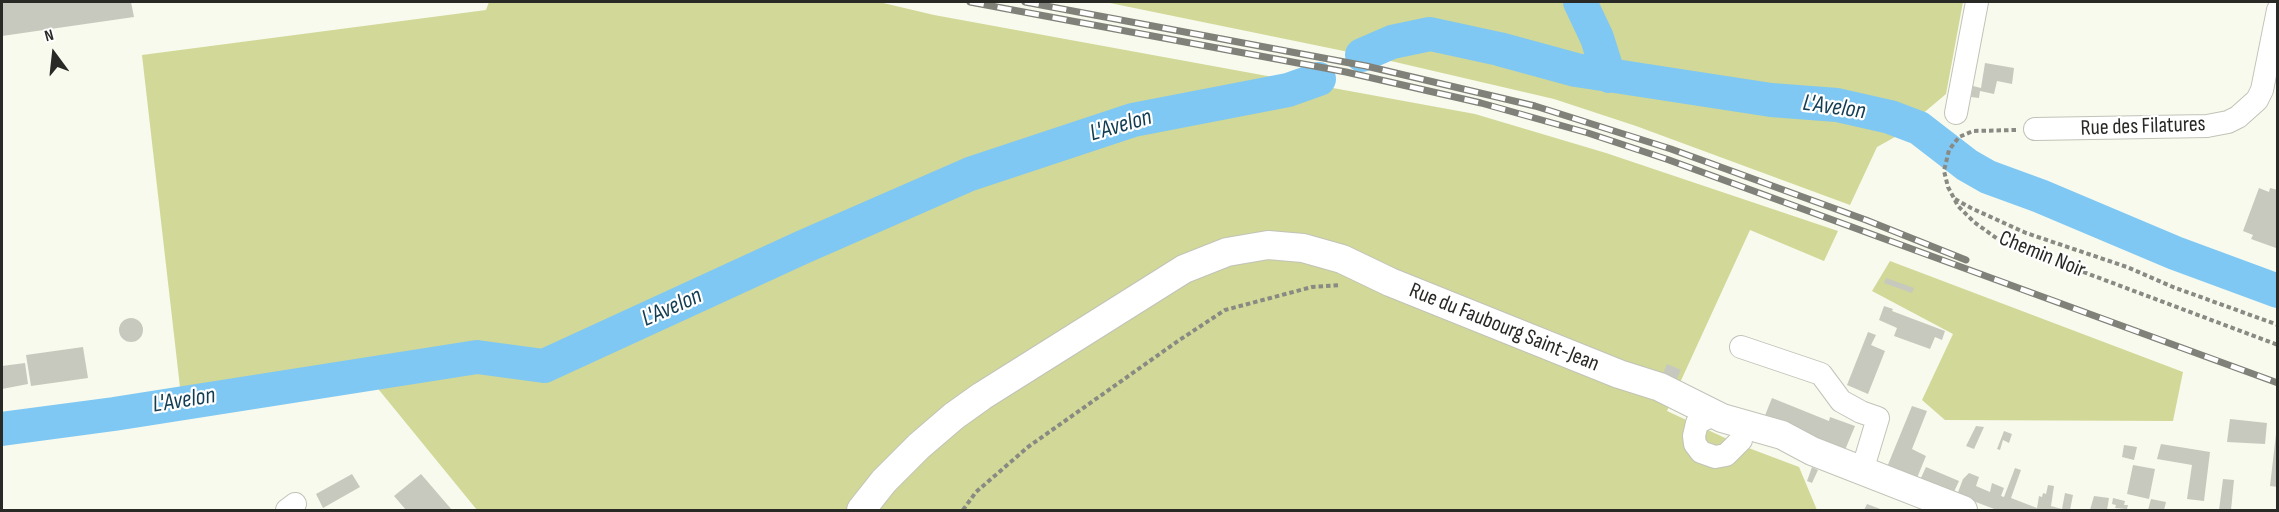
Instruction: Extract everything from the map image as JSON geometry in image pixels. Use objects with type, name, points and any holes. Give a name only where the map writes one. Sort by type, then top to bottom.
[{"type":"main road","name":"Rue du Faubourg Saint-Jean","points":[[861,510],[896,469],[940,427],[982,396],[1052,353],[1190,282],[1249,262],[1273,260],[1298,262],[1390,282],[1619,374],[1666,390],[1708,420],[1721,435],[1812,451]]},
{"type":"main road","name":"Rue du Faubourg Saint-Jean","points":[[1708,420],[1738,424],[1782,435],[1812,451],[1963,510]]},
{"type":"street","points":[[1956,113],[1977,2]]},
{"type":"street","name":"Rue des Filatures","points":[[2035,129],[2207,126],[2238,117],[2267,101],[2265,79],[2277,9]]},
{"type":"street","points":[[1741,347],[1821,374],[1841,401],[1860,412],[1878,418],[1862,471]]},
{"type":"path","name":"Chemin Noir","points":[[2035,129],[1973,131],[1954,142],[1946,157],[1944,171],[1952,197],[1974,222],[1999,240],[2277,345]]},
{"type":"path","points":[[1952,197],[2026,233],[2127,267],[2182,291],[2277,326]]},
{"type":"path","points":[[963,510],[976,492],[1028,447],[1225,310],[1312,287],[1345,285]]},
{"type":"green space","points":[[489,2],[879,2],[934,15],[1475,114],[1606,153],[1838,231],[1824,261],[1750,230],[1667,411],[1738,444],[1799,467],[1817,510],[477,510],[366,374],[181,396],[142,55],[486,10]]},
{"type":"green space","points":[[1105,2],[1963,2],[1946,94],[1895,137],[1877,147],[1850,205],[1636,126],[1554,99],[1378,58]]},
{"type":"green space","points":[[1890,261],[2183,372],[2173,421],[1945,420],[1922,400],[1953,334],[1872,291]]},
{"type":"building","points":[[2,2],[131,2],[134,17],[2,36]]},
{"type":"building","points":[[1985,63],[2014,68],[2012,84],[1997,81],[1994,94],[1980,91],[1979,98],[1971,97],[1973,86],[1981,88]]},
{"type":"building","points":[[2259,188],[2269,192],[2270,188],[2278,190],[2278,243],[2276,248],[2251,239],[2253,235],[2243,231]]},
{"type":"building","points":[[1886,278],[1914,288],[1912,293],[1884,283]]},
{"type":"building","points":[[1884,306],[1945,331],[1942,340],[1935,337],[1930,349],[1894,336],[1897,328],[1879,320]]},
{"type":"building","points":[[131,318],[139,322],[143,330],[139,338],[131,342],[123,338],[119,330],[123,322]]},
{"type":"building","points":[[1868,332],[1876,335],[1871,345],[1885,351],[1868,394],[1847,385]]},
{"type":"building","points":[[83,347],[88,378],[31,386],[26,355]]},
{"type":"building","points":[[25,363],[28,384],[2,389],[2,366]]},
{"type":"building","points":[[1667,364],[1681,370],[1675,383],[1661,378]]},
{"type":"building","points":[[1772,398],[1829,421],[1830,417],[1855,426],[1845,450],[1764,418]]},
{"type":"building","points":[[1912,406],[1927,411],[1912,449],[1926,456],[1917,478],[1887,467]]},
{"type":"building","points":[[2230,419],[2267,423],[2265,444],[2227,442]]},
{"type":"building","points":[[1976,426],[1984,427],[1974,449],[1966,446]]},
{"type":"building","points":[[2004,431],[2012,434],[2009,443],[2003,440],[2000,450],[1997,449]]},
{"type":"building","points":[[2276,434],[2278,434],[2278,487],[2270,486]]},
{"type":"building","points":[[2161,444],[2210,452],[2204,501],[2187,499],[2192,465],[2157,459]]},
{"type":"building","points":[[2124,445],[2137,447],[2134,460],[2122,457]]},
{"type":"building","points":[[2133,465],[2155,469],[2149,499],[2127,494]]},
{"type":"building","points":[[1812,467],[1818,470],[1812,483],[1807,481]]},
{"type":"building","points":[[1926,467],[1959,481],[1953,494],[1920,480]]},
{"type":"building","points":[[2015,468],[2021,470],[2011,498],[2037,508],[2039,496],[2046,494],[2048,485],[2054,486],[2051,506],[2062,509],[2065,493],[2073,495],[2070,510],[1997,510],[1957,495],[1963,479],[1969,473],[1979,477],[1976,486],[1990,492],[1992,483],[2004,488],[2001,496],[2004,497]]},
{"type":"building","points":[[352,474],[360,487],[323,508],[316,494]]},
{"type":"building","points":[[421,474],[452,510],[406,510],[394,496]]},
{"type":"building","points":[[2223,479],[2234,480],[2231,510],[2219,510]]},
{"type":"building","points":[[2094,496],[2109,498],[2107,510],[2090,510]]},
{"type":"building","points":[[2113,498],[2125,501],[2124,505],[2128,505],[2127,509],[2115,508],[2116,505],[2112,504]]},
{"type":"building","points":[[2151,499],[2166,502],[2164,510],[2148,510]]},
{"type":"building","points":[[1867,504],[1883,510],[1864,510]]},
{"type":"waterway","points":[[1580,2],[1597,38],[1609,76]]},
{"type":"waterway","name":"L'Avelon","points":[[1362,55],[1392,42],[1430,34],[1499,49],[1576,70],[1771,100],[1837,105],[1890,117],[1919,128],[1967,165],[1988,177],[2040,196],[2175,253],[2278,291]]},
{"type":"waterway","name":"L'Avelon","points":[[2,429],[114,414],[477,357],[544,366],[803,247],[970,174],[1133,120],[1288,90],[1319,79]]},
{"type":"railway","points":[[970,2],[1346,72],[1481,103],[1588,133],[1669,160],[2278,383]]},
{"type":"railway","points":[[1025,2],[1366,66],[1535,106],[1671,149],[1866,220],[1966,260]]}]
